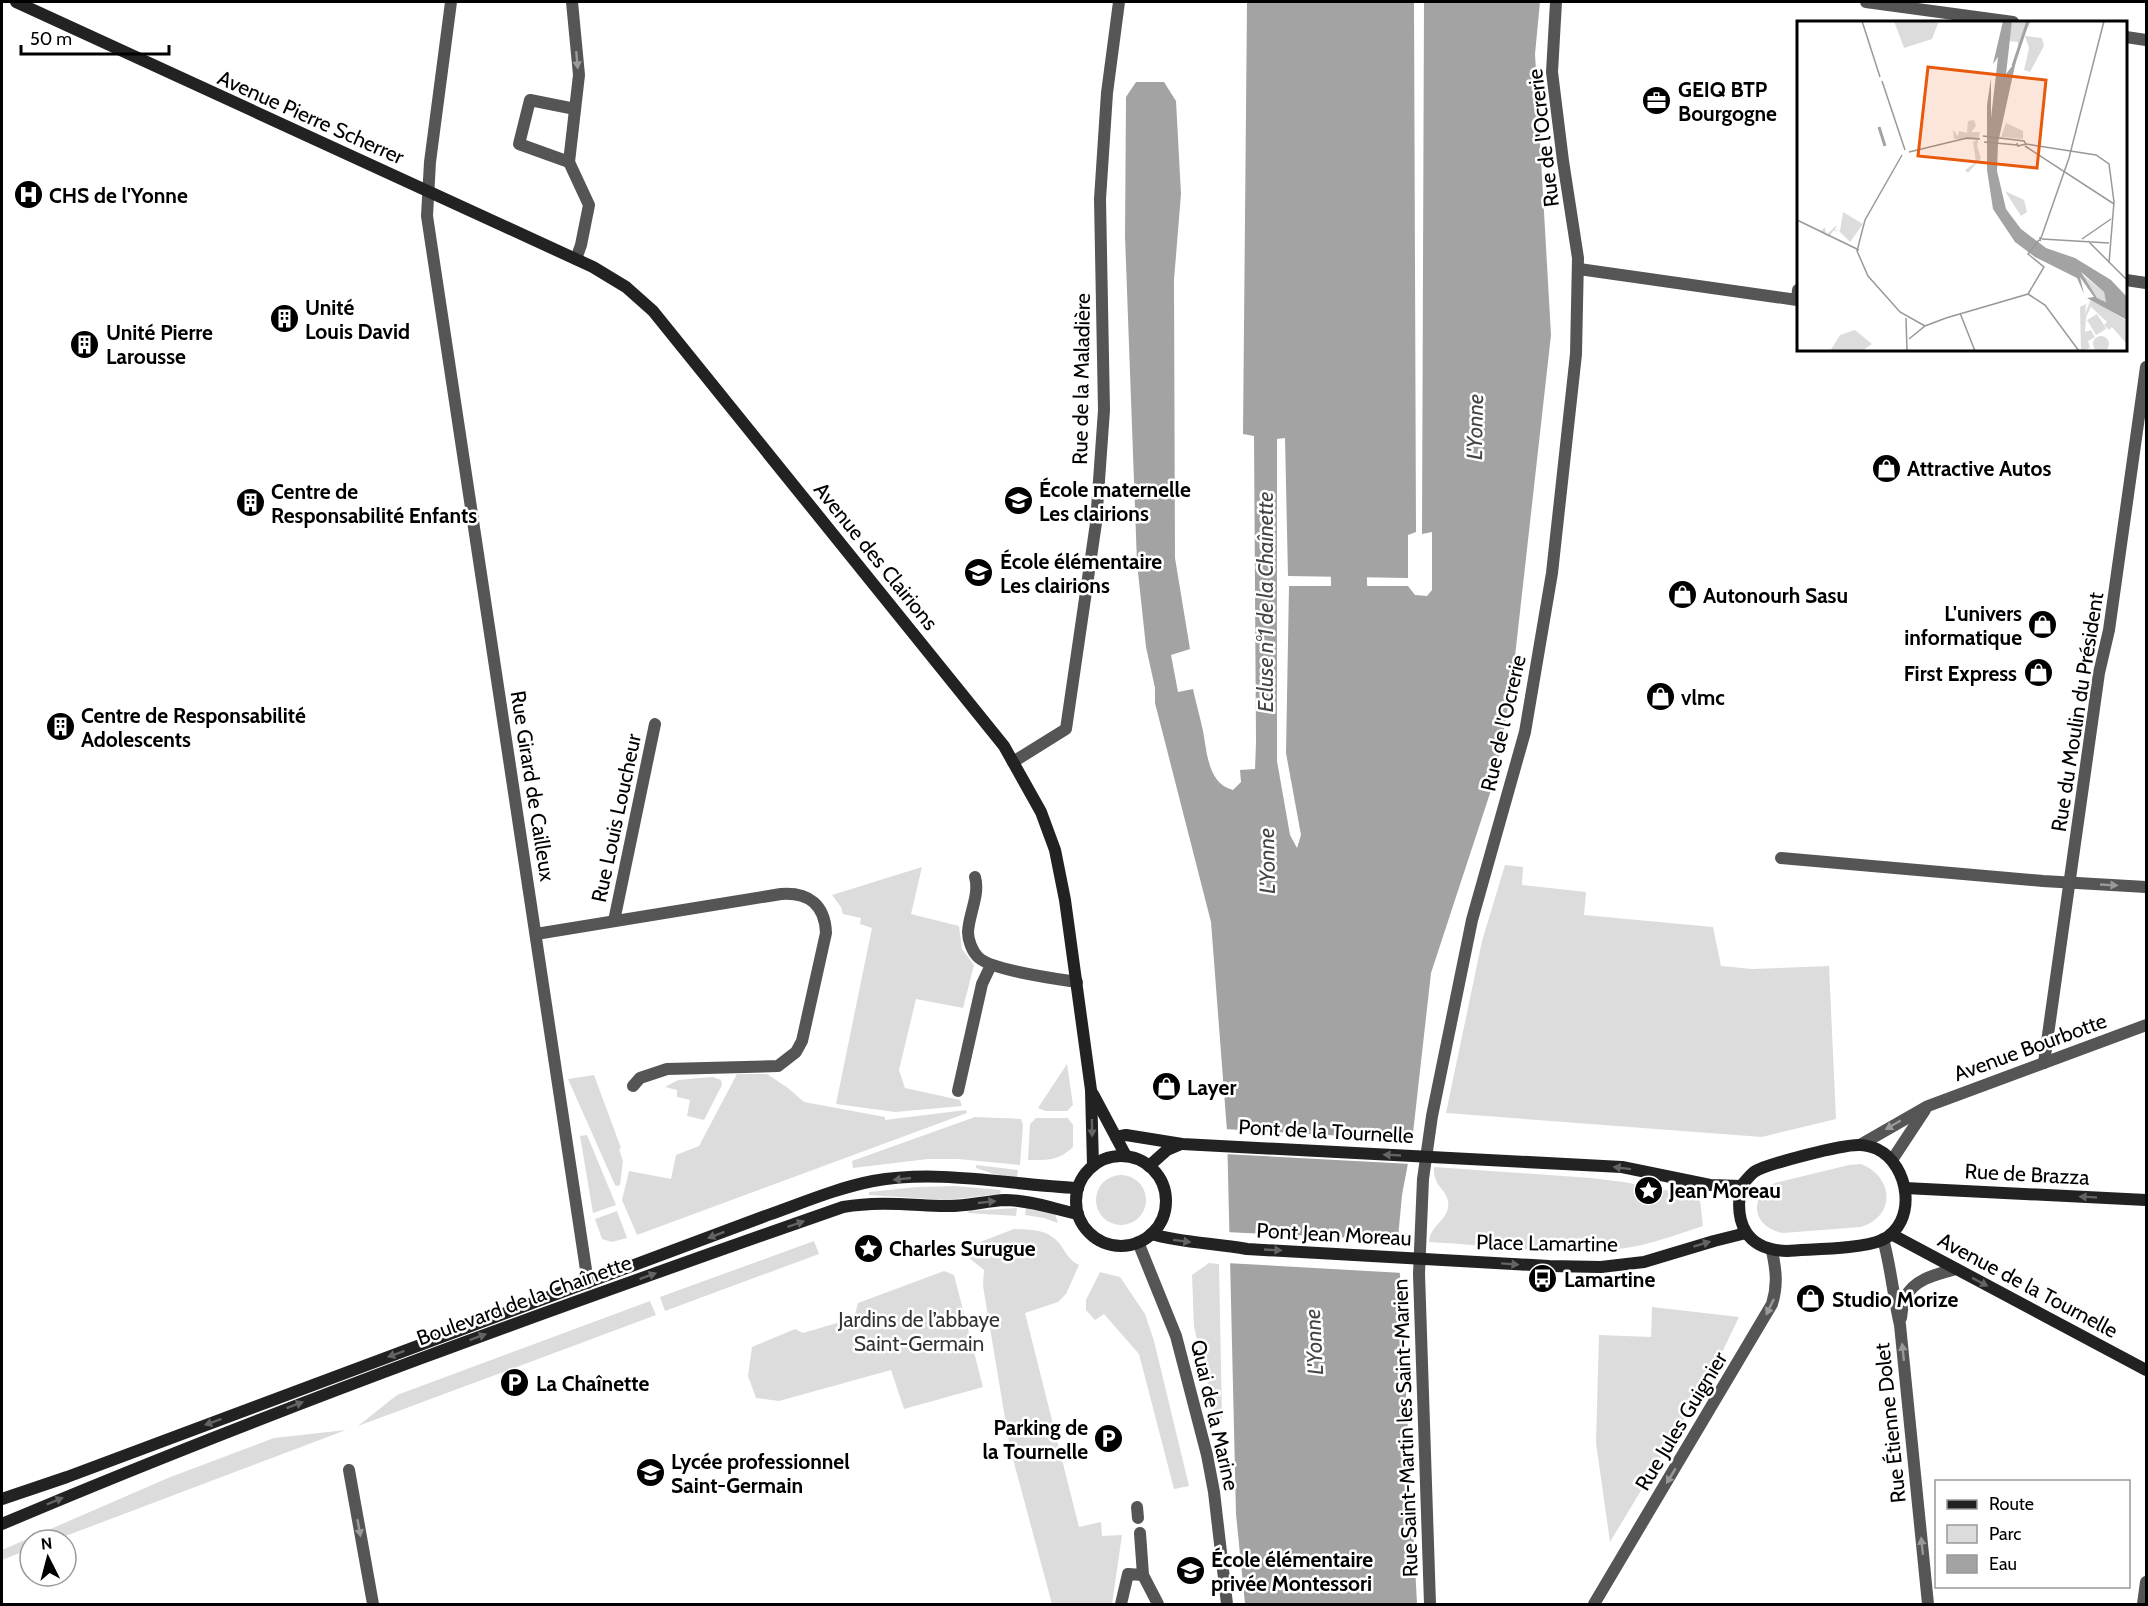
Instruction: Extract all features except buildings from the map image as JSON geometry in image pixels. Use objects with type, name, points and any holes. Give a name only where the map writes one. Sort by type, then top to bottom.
[{"type":"main road","name":"Avenue Pierre Scherrer","points":[[16,2],[428,191]]},
{"type":"main road","name":"Avenue des Clairions","points":[[428,191],[576,259],[626,287],[653,311],[1004,746],[1041,812],[1055,850],[1065,900],[1091,1090],[1093,1165]]},
{"type":"main road","name":"Avenue des Clairions","points":[[1091,1090],[1125,1156]]},
{"type":"main road","name":"Pont de la Tournelle","points":[[1116,1137],[1126,1135],[1182,1144],[1622,1167],[1710,1185],[1742,1186]]},
{"type":"main road","points":[[1149,1166],[1167,1150],[1182,1144]]},
{"type":"main road","points":[[1860,1144],[1877,1149],[1892,1160],[1901,1173],[1906,1203],[1902,1217],[1887,1237],[1864,1245],[1772,1251],[1757,1245],[1746,1233],[1740,1219],[1738,1202],[1742,1186],[1753,1173],[1770,1164],[1860,1144]]},
{"type":"main road","points":[[1125,1156],[1138,1159],[1149,1166],[1161,1181],[1166,1200],[1162,1218],[1151,1234],[1138,1242],[1118,1245],[1100,1240],[1086,1230],[1078,1214],[1076,1201],[1081,1179],[1093,1165],[1103,1159],[1125,1156]]},
{"type":"main road","points":[[2,1499],[67,1477],[768,1215],[845,1189],[873,1181],[921,1177],[1078,1188]]},
{"type":"main road","name":"Rue de Brazza","points":[[1905,1188],[2146,1200]]},
{"type":"main road","name":"Boulevard de la Chaînette","points":[[2,1524],[153,1460],[295,1404],[592,1295],[843,1207],[877,1203],[947,1206],[1005,1200],[1020,1201],[1078,1214]]},
{"type":"main road","name":"Place Lamartine","points":[[1452,1260],[1601,1267],[1644,1262],[1746,1233]]},
{"type":"main road","name":"Pont Jean Moreau","points":[[1151,1234],[1176,1241],[1215,1243],[1247,1249],[1452,1260]]},
{"type":"main road","name":"Avenue de la Tournelle","points":[[1887,1237],[1956,1269],[2146,1370]]},
{"type":"street","name":"Rue Girard de Cailleux","points":[[451,2],[427,216],[588,1282]]},
{"type":"street","points":[[572,2],[579,75],[569,162],[590,205],[576,259]]},
{"type":"street","name":"Rue de la Maladière","points":[[1013,762],[1066,729],[1096,523],[1104,410],[1100,199],[1107,93],[1119,2]]},
{"type":"street","name":"Rue de l'Ocrerie","points":[[1423,1179],[1430,1129],[1472,920],[1524,732],[1548,596],[1576,354],[1579,269],[1552,72],[1556,2]]},
{"type":"street","points":[[1866,2],[2006,21]]},
{"type":"street","points":[[2127,37],[2146,40]]},
{"type":"street","points":[[569,162],[519,144],[530,100],[575,109]]},
{"type":"street","points":[[1579,269],[1797,300]]},
{"type":"street","points":[[2127,280],[2146,283]]},
{"type":"street","name":"Rue du Moulin du Président","points":[[2044,1063],[2146,367]]},
{"type":"street","name":"Rue Louis Loucheur","points":[[615,921],[655,724]]},
{"type":"street","points":[[1781,858],[2043,881],[2146,887]]},
{"type":"street","points":[[975,877],[977,885],[968,931],[969,943],[978,957],[991,965],[1077,982]]},
{"type":"street","name":"Rue Louis Loucheur","points":[[536,934],[794,893],[808,897],[819,907],[826,921],[826,933],[802,1041],[788,1061],[778,1066],[667,1069],[640,1078],[633,1086]]},
{"type":"street","points":[[958,1091],[982,984],[991,965]]},
{"type":"street","name":"Avenue Bourbotte","points":[[1860,1144],[1928,1106],[2146,1024]]},
{"type":"street","points":[[1892,1160],[1928,1106]]},
{"type":"street","name":"Rue Saint-Martin les Saint-Marien","points":[[1423,1179],[1419,1274],[1430,1605]]},
{"type":"street","name":"Rue Étienne Dolet","points":[[1887,1237],[1894,1299],[1900,1325],[1928,1605]]},
{"type":"street","name":"Quai de la Marine","points":[[1138,1242],[1176,1335],[1207,1455],[1227,1605]]},
{"type":"street","name":"Rue Jules Guignier","points":[[1594,1605],[1772,1304],[1777,1290],[1777,1281],[1772,1251]]},
{"type":"street","points":[[1900,1325],[1904,1299],[1912,1288],[1929,1277],[1956,1269]]},
{"type":"street","points":[[349,1470],[373,1605]]},
{"type":"street","points":[[1140,1533],[1143,1575],[1158,1605]]},
{"type":"street","points":[[1121,1605],[1128,1574],[1143,1575]]},
{"type":"street","points":[[2143,1605],[2146,1582]]},
{"type":"green space","points":[[1505,865],[1523,867],[1522,885],[1586,892],[1584,915],[1713,927],[1721,966],[1752,969],[1829,966],[1836,1119],[1762,1137],[1446,1113],[1482,941]]},
{"type":"green space","points":[[922,867],[911,914],[959,926],[962,949],[974,965],[963,1008],[916,999],[899,1070],[905,1088],[960,1100],[962,1106],[895,1112],[836,1104],[872,928],[860,924],[861,918],[843,914],[832,895]]},
{"type":"green space","points":[[1067,1064],[1073,1105],[1067,1111],[1045,1111],[1038,1108]]},
{"type":"green space","points":[[737,1074],[767,1074],[804,1102],[885,1117],[885,1120],[966,1110],[967,1113],[637,1235],[622,1200],[629,1171],[671,1179],[676,1155],[699,1146]]},
{"type":"green space","points":[[594,1075],[621,1148],[619,1149],[623,1161],[620,1185],[617,1186],[568,1079]]},
{"type":"green space","points":[[713,1077],[721,1080],[722,1085],[704,1120],[687,1116],[690,1100],[677,1097],[677,1090],[665,1087],[678,1080]]},
{"type":"green space","points":[[975,1117],[1021,1119],[1023,1124],[1020,1165],[958,1159],[928,1159],[853,1168],[852,1161]]},
{"type":"green space","points":[[1036,1118],[1068,1118],[1073,1125],[1073,1147],[1052,1159],[1028,1160],[1030,1124]]},
{"type":"green space","points":[[587,1135],[616,1205],[593,1213],[580,1136]]},
{"type":"green space","points":[[1861,1164],[1872,1170],[1885,1187],[1885,1206],[1872,1222],[1861,1227],[1783,1233],[1773,1230],[1760,1219],[1757,1204],[1760,1196],[1775,1183]]},
{"type":"green space","points":[[976,1165],[1018,1170],[1017,1178],[1003,1177],[976,1168]]},
{"type":"green space","points":[[1434,1167],[1591,1178],[1695,1196],[1700,1201],[1703,1226],[1640,1245],[1595,1251],[1547,1251],[1429,1242],[1430,1236],[1444,1218],[1448,1207],[1446,1196],[1435,1179]]},
{"type":"green space","points":[[1121,1175],[1139,1182],[1146,1200],[1139,1218],[1121,1225],[1103,1218],[1096,1200],[1103,1182]]},
{"type":"green space","points":[[955,1186],[1001,1190],[1000,1194],[946,1200],[869,1195],[869,1192]]},
{"type":"green space","points":[[1026,1207],[1055,1214],[1058,1223],[1025,1215]]},
{"type":"green space","points":[[1017,1208],[1016,1216],[968,1213],[969,1211]]},
{"type":"green space","points":[[617,1211],[627,1238],[612,1242],[602,1239],[595,1219]]},
{"type":"green space","points":[[1014,1229],[1047,1234],[1057,1241],[1071,1260],[1079,1265],[1066,1294],[1058,1302],[1025,1313],[1079,1527],[1101,1522],[1102,1536],[1122,1535],[1112,1604],[1052,1604],[1010,1448],[983,1286],[984,1270],[959,1250]]},
{"type":"green space","points":[[814,1241],[819,1254],[665,1311],[660,1297]]},
{"type":"green space","points":[[1209,1263],[1219,1264],[1222,1418],[1216,1418],[1194,1327],[1192,1275]]},
{"type":"green space","name":"Jardins de l’abbaye Saint-Germain","points":[[944,1271],[954,1275],[983,1387],[904,1409],[891,1370],[779,1401],[756,1398],[748,1376],[752,1347],[795,1329],[803,1333],[854,1318],[858,1303]]},
{"type":"green space","points":[[1100,1272],[1120,1277],[1145,1314],[1154,1341],[1189,1486],[1174,1489],[1139,1354],[1104,1314],[1095,1320],[1086,1310],[1086,1300]]},
{"type":"green space","points":[[650,1301],[656,1315],[358,1426],[397,1395]]},
{"type":"green space","points":[[1652,1307],[1739,1317],[1713,1371],[1610,1542],[1596,1443],[1599,1335],[1651,1337]]},
{"type":"green space","points":[[346,1430],[78,1531],[78,1528],[53,1528],[168,1478],[274,1438]]},
{"type":"green space","points":[[18,1543],[18,1554],[2,1560],[2,1550]]},
{"type":"water","name":"Ecluse n°1 de la Chaînette","points":[[1247,2],[1414,2],[1416,532],[1408,535],[1408,578],[1288,576],[1285,438],[1277,439],[1277,761],[1290,835],[1297,848],[1301,835],[1286,753],[1289,586],[1408,586],[1415,595],[1427,596],[1432,590],[1432,532],[1422,534],[1424,2],[1540,2],[1535,54],[1551,335],[1512,683],[1496,775],[1431,973],[1412,1142],[1402,1195],[1398,1238],[1417,1604],[1245,1604],[1236,1514],[1227,1131],[1211,922],[1155,703],[1155,688],[1146,647],[1137,563],[1125,236],[1126,97],[1136,82],[1164,82],[1176,101],[1181,194],[1174,280],[1175,558],[1190,649],[1171,655],[1178,692],[1193,689],[1210,766],[1218,781],[1233,790],[1241,782],[1240,770],[1255,769],[1256,743],[1254,436],[1243,434]]},
{"type":"pier","points":[[1224,1129],[1415,1140],[1411,1164],[1224,1154]]},
{"type":"pier","points":[[1225,1232],[1401,1240],[1403,1273],[1226,1263]]},
{"type":"waterway","name":"L'Yonne","points":[[1347,528],[1351,635]]},
{"type":"place","name":"GEIQ BTP Bourgogne","points":[[1657,101]]},
{"type":"place","name":"CHS de l'Yonne","points":[[28,195]]},
{"type":"place","name":"Unité Louis David","points":[[284,319]]},
{"type":"place","name":"Unité Pierre Larousse","points":[[85,344]]},
{"type":"place","name":"Attractive Autos","points":[[1886,468]]},
{"type":"place","name":"École maternelle Les clairions","points":[[1018,501]]},
{"type":"place","name":"Centre de Responsabilité Enfants","points":[[250,503]]},
{"type":"place","name":"École élémentaire Les clairions","points":[[979,573]]},
{"type":"place","name":"Autonourh Sasu","points":[[1682,595]]},
{"type":"place","name":"L'univers informatique","points":[[2043,625]]},
{"type":"place","name":"First Express","points":[[2038,673]]},
{"type":"place","name":"vlmc","points":[[1660,697]]},
{"type":"place","name":"Centre de Responsabilité Adolescents","points":[[60,727]]},
{"type":"place","name":"Layer","points":[[1166,1087]]},
{"type":"place","name":"Jean Moreau","points":[[1648,1190]]},
{"type":"place","name":"Charles Surugue","points":[[868,1248]]},
{"type":"place","name":"Lamartine","points":[[1543,1279]]},
{"type":"place","name":"Studio Morize","points":[[1811,1299]]},
{"type":"place","name":"La Chaînette","points":[[515,1383]]},
{"type":"place","name":"Parking de la Tournelle","points":[[1109,1439]]},
{"type":"place","name":"Lycée professionnel Saint-Germain","points":[[650,1473]]},
{"type":"place","name":"École élémentaire privée Montessori","points":[[1190,1571]]}]
